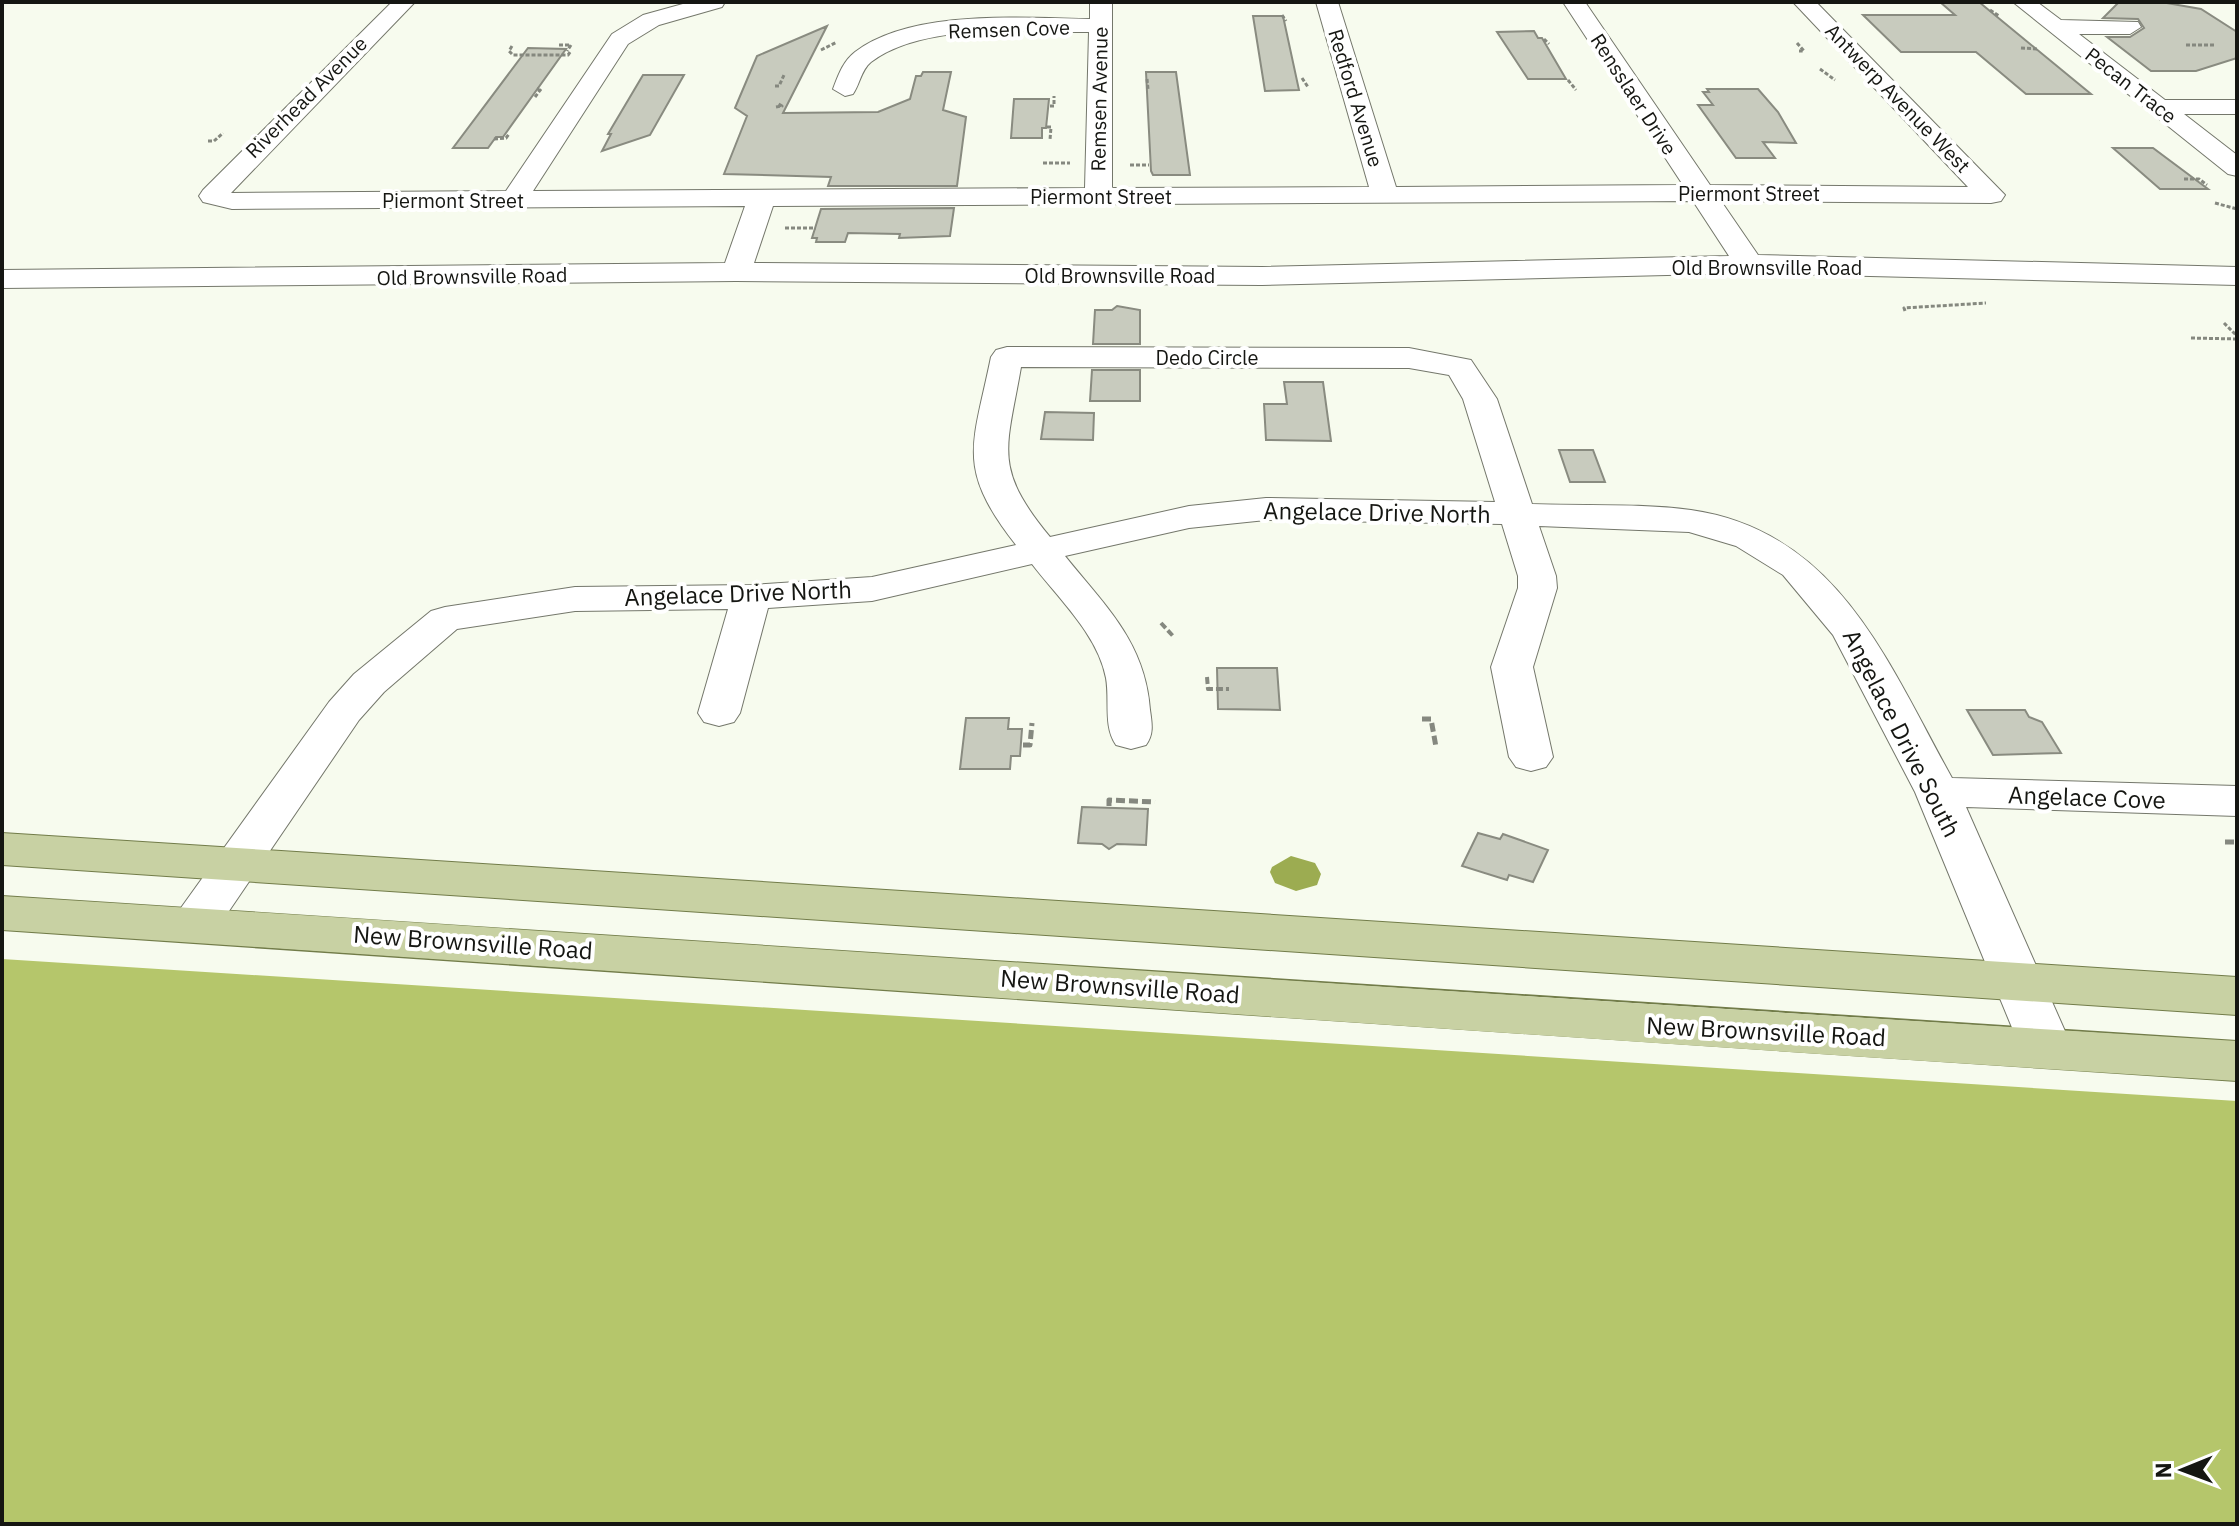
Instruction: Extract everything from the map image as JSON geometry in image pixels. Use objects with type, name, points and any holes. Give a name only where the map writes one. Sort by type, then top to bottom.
[{"type":"main road","points":[[2,849],[237,863],[400,878],[2237,996]]},
{"type":"main road","name":"New Brownsville Road","points":[[2,913],[1543,1018],[2237,1061]]},
{"type":"street","name":"Riverhead Avenue","points":[[213,196],[404,2]]},
{"type":"street","points":[[514,200],[620,39],[651,20],[714,2]]},
{"type":"street","name":"Redford Avenue","points":[[1327,2],[1385,194]]},
{"type":"street","name":"Rensslaer Drive","points":[[1574,2],[1698,193],[1749,264]]},
{"type":"street","name":"Antwerp Avenue West","points":[[1804,2],[1991,195]]},
{"type":"street","name":"Pecan Trace","points":[[2024,2],[2237,168]]},
{"type":"street","name":"Remsen Cove","points":[[845,89],[851,71],[861,58],[915,36],[1100,14]]},
{"type":"street","name":"Remsen Avenue","points":[[1098,197],[1100,14]]},
{"type":"street","points":[[2057,27],[2130,27]]},
{"type":"street","points":[[2158,107],[2237,107]]},
{"type":"street","name":"Piermont Street","points":[[213,196],[232,201],[1385,194],[1991,195]]},
{"type":"street","points":[[736,272],[762,198]]},
{"type":"street","name":"Old Brownsville Road","points":[[2,279],[736,272],[1262,276],[1749,264],[2237,276]]},
{"type":"street","name":"Dedo Circle","points":[[1042,550],[1012,515],[995,485],[988,464],[994,410],[1007,357],[1409,358],[1460,367],[1480,399],[1517,514]]},
{"type":"street","name":"Angelace Drive North","points":[[195,924],[344,711],[369,683],[445,619],[575,599],[751,597],[898,584],[1189,517],[1266,509],[1395,509],[1517,514]]},
{"type":"street","points":[[1517,514],[1538,582],[1532,611],[1513,653],[1512,667],[1531,757]]},
{"type":"street","name":"Angelace Drive South","points":[[1517,514],[1691,521],[1749,538],[1796,567],[1851,631],[1937,792],[2046,1047]]},
{"type":"street","points":[[1042,550],[1110,637],[1120,656],[1130,694],[1131,736]]},
{"type":"street","points":[[719,713],[751,597]]},
{"type":"street","name":"Angelace Cove","points":[[1937,792],[2231,822]]},
{"type":"path","points":[[1990,10],[1999,16]]},
{"type":"path","points":[[1282,15],[1286,21]]},
{"type":"path","points":[[1544,39],[1549,44]]},
{"type":"path","points":[[821,50],[836,41]]},
{"type":"path","points":[[1797,43],[1804,51],[1799,51]]},
{"type":"path","points":[[512,46],[509,51],[513,55],[568,55],[571,45],[559,45]]},
{"type":"path","points":[[2186,45],[2215,45]]},
{"type":"path","points":[[2021,48],[2043,51]]},
{"type":"path","points":[[1820,69],[1835,80]]},
{"type":"path","points":[[775,86],[779,86],[784,75]]},
{"type":"path","points":[[1302,78],[1308,87]]},
{"type":"path","points":[[1147,79],[1148,89]]},
{"type":"path","points":[[1568,80],[1576,90]]},
{"type":"path","points":[[535,97],[541,89],[537,89]]},
{"type":"path","points":[[1050,106],[1054,106],[1054,96]]},
{"type":"path","points":[[1047,127],[1051,127],[1050,140]]},
{"type":"path","points":[[208,141],[214,141],[223,133]]},
{"type":"path","points":[[494,139],[506,138],[509,134]]},
{"type":"path","points":[[1043,163],[1076,163]]},
{"type":"path","points":[[1119,165],[1149,165]]},
{"type":"path","points":[[2184,179],[2199,179],[2207,185]]},
{"type":"path","points":[[2215,203],[2237,209]]},
{"type":"path","points":[[779,228],[816,228]]},
{"type":"path","points":[[1905,311],[1904,308],[1986,303]]},
{"type":"path","points":[[2224,323],[2237,338]]},
{"type":"path","points":[[2191,338],[2237,338]]},
{"type":"path","points":[[1161,623],[1173,636]]},
{"type":"path","points":[[1207,677],[1208,689],[1229,689]]},
{"type":"path","points":[[1422,719],[1431,719],[1436,747]]},
{"type":"path","points":[[1023,745],[1030,745],[1032,723]]},
{"type":"path","points":[[1109,806],[1109,800],[1155,802]]},
{"type":"path","points":[[2231,822],[2237,842]]},
{"type":"shaded area","points":[[1291,856],[1315,863],[1321,874],[1317,885],[1296,891],[1275,883],[1270,872],[1272,867]]},
{"type":"shaded area","points":[[2,959],[2237,1101],[2237,1524],[2,1524]]},
{"type":"building","points":[[1940,2],[1979,2],[2091,94],[2026,94],[1976,52],[1901,52],[1863,15],[1955,15]]},
{"type":"building","points":[[2119,2],[2161,2],[2201,9],[2237,32],[2237,58],[2196,71],[2151,71],[2107,37],[2130,37],[2144,28],[2138,19],[2103,18]]},
{"type":"building","points":[[1253,16],[1283,16],[1299,90],[1265,91]]},
{"type":"building","points":[[827,26],[783,113],[878,112],[910,99],[916,76],[921,76],[923,72],[951,72],[943,110],[966,117],[957,186],[828,186],[831,177],[724,174],[747,116],[735,108],[757,56]]},
{"type":"building","points":[[1534,31],[1538,38],[1542,38],[1566,79],[1528,79],[1497,32]]},
{"type":"building","points":[[528,48],[566,49],[503,137],[496,137],[488,148],[453,148]]},
{"type":"building","points":[[1146,72],[1176,72],[1190,175],[1153,175],[1151,171]]},
{"type":"building","points":[[643,75],[684,75],[650,135],[602,151],[611,134],[608,134]]},
{"type":"building","points":[[1707,89],[1758,89],[1778,112],[1796,143],[1763,142],[1775,158],[1736,158],[1698,105],[1713,105],[1703,92],[1709,92]]},
{"type":"building","points":[[1014,99],[1049,99],[1042,138],[1011,138]]},
{"type":"building","points":[[2113,148],[2153,148],[2208,189],[2160,189]]},
{"type":"building","points":[[954,208],[950,236],[899,238],[900,234],[848,233],[845,242],[816,242],[817,238],[812,238],[821,209]]},
{"type":"building","points":[[1117,306],[1140,310],[1140,344],[1093,344],[1095,310],[1112,310]]},
{"type":"building","points":[[1092,370],[1140,370],[1140,401],[1090,401]]},
{"type":"building","points":[[1284,382],[1323,382],[1331,441],[1266,440],[1264,404],[1287,404]]},
{"type":"building","points":[[1045,412],[1094,413],[1093,440],[1041,439]]},
{"type":"building","points":[[1559,450],[1593,450],[1605,482],[1570,482]]},
{"type":"building","points":[[1217,668],[1277,668],[1280,710],[1218,709]]},
{"type":"building","points":[[1967,710],[2025,710],[2029,717],[2042,722],[2061,753],[1993,755]]},
{"type":"building","points":[[966,718],[1009,718],[1008,729],[1022,729],[1020,756],[1011,756],[1010,769],[960,769]]},
{"type":"building","points":[[1082,807],[1148,809],[1146,845],[1117,844],[1109,849],[1102,844],[1078,843]]},
{"type":"building","points":[[1478,833],[1500,839],[1503,834],[1548,850],[1533,882],[1509,875],[1507,880],[1462,866]]}]
